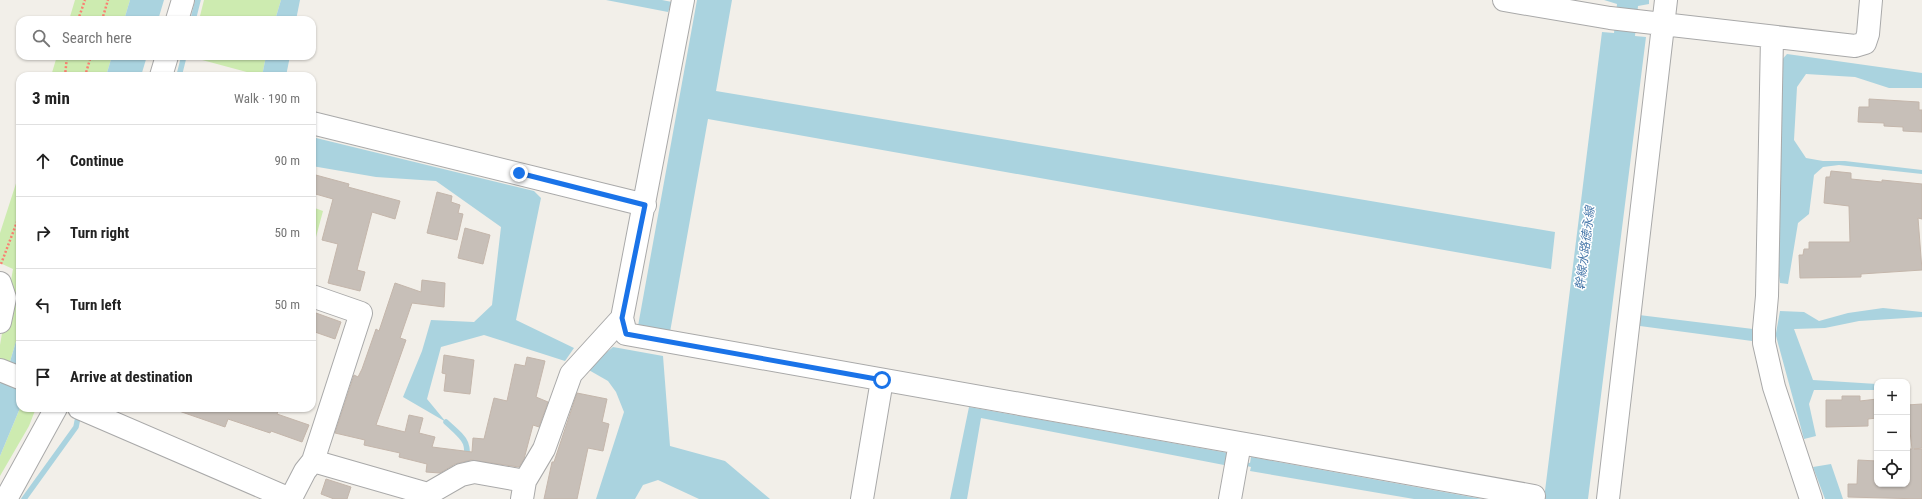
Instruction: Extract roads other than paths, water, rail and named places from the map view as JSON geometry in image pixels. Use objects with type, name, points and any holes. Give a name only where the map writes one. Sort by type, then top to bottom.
[{"type":"street","points":[[178,16],[183,0]]},
{"type":"street","points":[[683,0],[645,205],[622,318],[626,334],[1239,446],[1534,496]]},
{"type":"street","points":[[1504,0],[1640,22],[1855,46],[1865,43],[1868,34],[1871,0]]},
{"type":"street","points":[[1608,499],[1666,0]]},
{"type":"street","points":[[1772,37],[1768,296],[1764,336],[1774,387],[1811,499]]},
{"type":"street","points":[[162,72],[166,60]]},
{"type":"street","points":[[316,124],[645,205]]},
{"type":"street","points":[[0,283],[4,298],[0,322]]},
{"type":"street","points":[[88,412],[290,498],[304,471],[313,461],[361,313],[316,297]]},
{"type":"street","points":[[313,461],[428,494],[468,474],[524,490],[544,449],[571,374],[622,318]]},
{"type":"street","points":[[0,370],[16,376]]},
{"type":"street","points":[[862,499],[882,380]]},
{"type":"street","points":[[6,499],[54,412]]},
{"type":"street","points":[[1230,499],[1239,446]]},
{"type":"water","points":[[130,0],[164,0],[159,16],[125,16]]},
{"type":"water","points":[[281,0],[300,0],[297,16],[276,16]]},
{"type":"water","points":[[606,0],[662,0],[672,2],[668,12]]},
{"type":"water","points":[[697,0],[732,0],[716,91],[1555,232],[1551,269],[708,119],[670,332],[638,326]]},
{"type":"water","name":"幹線水路徳永線","points":[[1604,0],[1649,0],[1649,4],[1638,6],[1635,36],[1646,37],[1588,499],[1544,499],[1602,32],[1614,33],[1617,4]]},
{"type":"water","points":[[1787,54],[1922,73],[1922,88],[1889,88],[1855,77],[1806,74],[1797,87],[1794,140],[1806,158],[1823,161],[1845,161],[1922,170],[1922,174],[1839,165],[1823,167],[1814,175],[1809,214],[1798,223],[1788,284],[1780,283],[1775,246],[1779,63]]},
{"type":"water","points":[[111,60],[146,60],[142,72],[107,72]]},
{"type":"water","points":[[265,60],[289,60],[287,72],[263,72]]},
{"type":"water","points":[[316,138],[534,191],[541,198],[516,320],[574,348],[565,361],[484,335],[441,347],[427,399],[446,422],[403,397],[422,351],[431,320],[474,322],[492,305],[501,227],[436,181],[376,177],[316,167]]},
{"type":"water","points":[[1883,308],[1922,312],[1922,317],[1859,321],[1825,328],[1794,329],[1813,380],[1874,384],[1874,390],[1814,390],[1809,404],[1816,436],[1804,439],[1776,336],[1753,337],[1752,341],[1640,326],[1639,315],[1753,329],[1753,333],[1776,333],[1780,311],[1804,312],[1819,321],[1848,313]]},
{"type":"water","points":[[16,341],[16,412],[18,412],[0,456],[0,384],[9,365]]},
{"type":"water","points":[[613,347],[663,356],[670,446],[725,461],[770,499],[699,499],[658,480],[643,485],[635,499],[596,499],[624,412],[616,392],[608,381],[587,369]]},
{"type":"water","points":[[969,407],[1228,453],[1227,457],[1250,463],[1251,457],[1482,499],[1414,499],[1250,471],[1251,467],[1226,461],[1224,465],[981,418],[967,499],[950,499]]},
{"type":"water","points":[[1831,464],[1843,499],[1825,499],[1813,467]]},
{"type":"waterway","points":[[194,16],[198,0]]},
{"type":"waterway","points":[[180,72],[183,60]]},
{"type":"waterway","points":[[24,499],[76,427],[79,412]]},
{"type":"waterway","points":[[446,422],[463,438],[465,442],[467,447],[467,469]]}]
